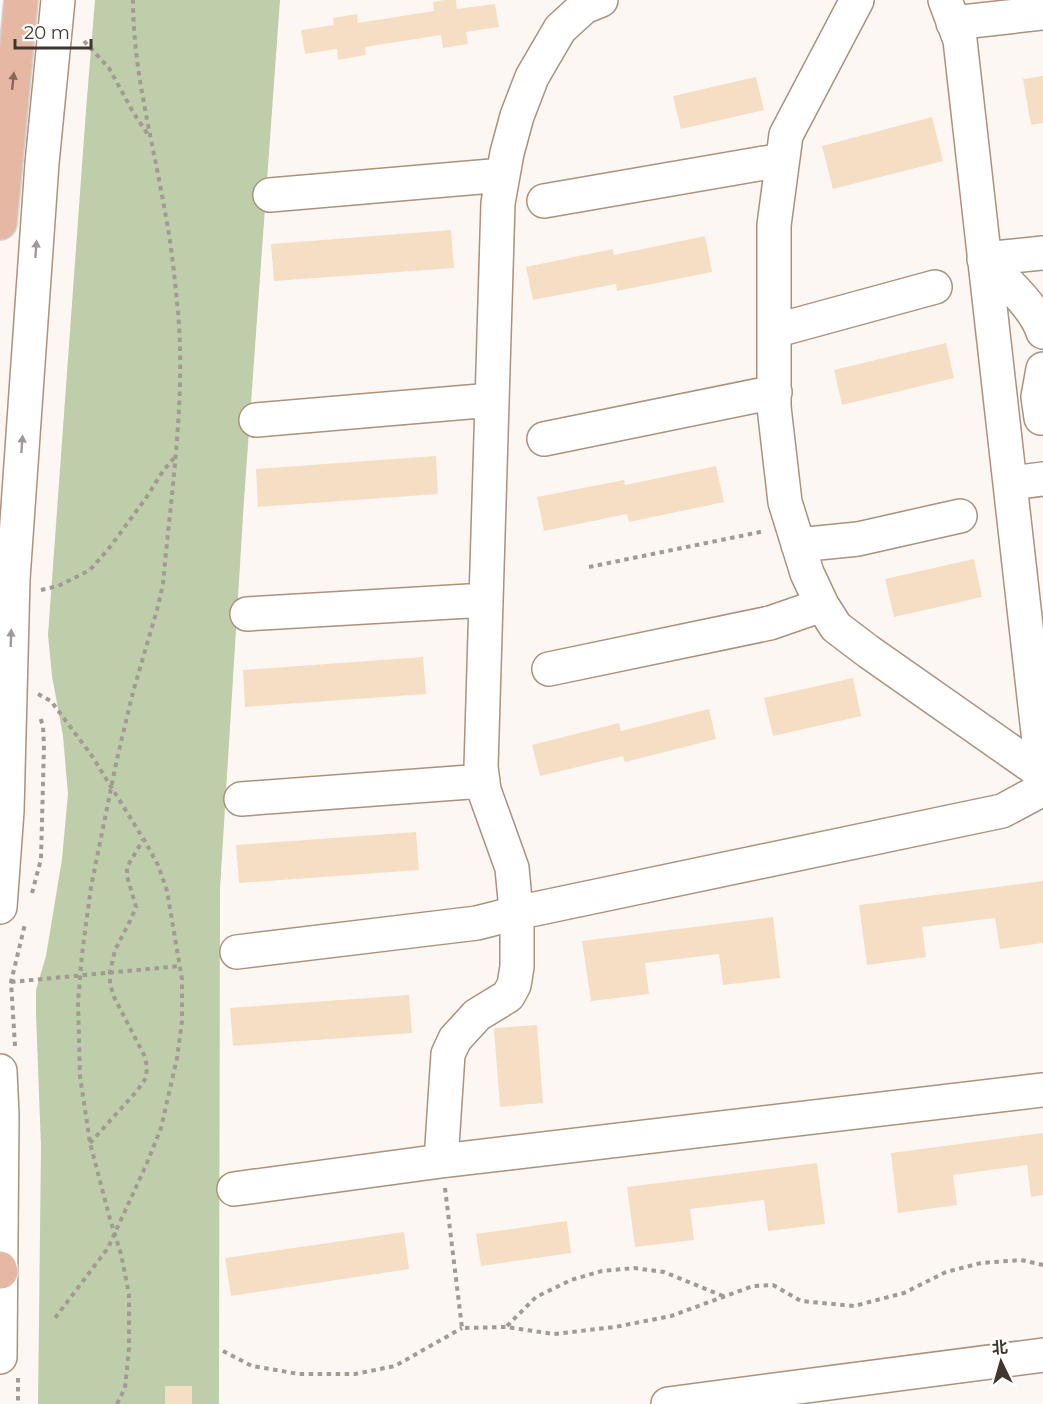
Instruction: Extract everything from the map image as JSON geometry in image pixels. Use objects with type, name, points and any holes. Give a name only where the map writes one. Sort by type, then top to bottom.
[{"type":"main road","points":[[0,223],[21,0]]},
{"type":"street","points":[[0,906],[7,811],[14,567],[42,163],[58,0]]},
{"type":"street","points":[[857,0],[786,135],[782,160],[774,225],[774,407],[785,502],[807,573],[822,605],[836,627],[1043,775]]},
{"type":"street","points":[[441,1161],[448,1054],[455,1039],[477,1015],[508,996],[514,985],[517,967],[512,868],[484,790],[481,767],[498,203],[507,153],[517,116],[532,78],[560,29],[581,5]]},
{"type":"street","points":[[1043,13],[949,11],[960,40],[1010,483],[1032,589],[1043,775]]},
{"type":"street","points":[[544,201],[782,160]]},
{"type":"street","points":[[270,195],[503,175]]},
{"type":"street","points":[[984,259],[1043,253]]},
{"type":"street","points":[[984,259],[1027,305],[1040,322],[1043,332]]},
{"type":"street","points":[[774,331],[935,287]]},
{"type":"street","points":[[1041,418],[1038,397],[1043,369]]},
{"type":"street","points":[[544,439],[774,392]]},
{"type":"street","points":[[256,420],[492,400]]},
{"type":"street","points":[[1010,483],[1043,478]]},
{"type":"street","points":[[795,535],[858,538],[960,516]]},
{"type":"street","points":[[247,614],[486,600]]},
{"type":"street","points":[[549,669],[770,623],[822,605]]},
{"type":"street","points":[[241,799],[483,781]]},
{"type":"street","points":[[237,952],[477,923],[1002,811],[1043,789]]},
{"type":"street","points":[[1043,797],[1043,808]]},
{"type":"street","points":[[0,1071],[2,1115],[0,1357]]},
{"type":"street","points":[[234,1188],[441,1161],[1043,1090]]},
{"type":"street","points":[[668,1404],[1043,1355]]},
{"type":"path","points":[[117,1404],[125,1388],[129,1294],[121,1254],[90,1143],[80,1076],[78,1002],[92,886],[111,788],[133,692],[163,584],[175,458],[181,361],[178,306],[165,212],[136,55],[134,0]]},
{"type":"path","points":[[79,36],[110,68],[133,112],[151,139]]},
{"type":"path","points":[[38,590],[58,586],[90,570],[110,548],[175,458]]},
{"type":"path","points":[[589,567],[795,535]]},
{"type":"path","points":[[34,693],[51,701],[92,756],[158,865],[167,891],[182,979],[182,1021],[177,1058],[161,1128],[108,1248],[55,1318]]},
{"type":"path","points":[[90,1143],[146,1078],[147,1066],[144,1055],[114,997],[110,984],[115,950],[136,907],[127,876],[127,867],[143,840]]},
{"type":"path","points":[[11,982],[180,966]]},
{"type":"path","points":[[441,1161],[462,1328]]},
{"type":"path","points":[[223,1351],[252,1366],[299,1374],[356,1374],[395,1366],[462,1328],[506,1327],[555,1334],[615,1327],[671,1317],[753,1286],[773,1285],[801,1301],[854,1306],[904,1293],[946,1272],[981,1263],[1022,1260],[1043,1265]]},
{"type":"path","points":[[506,1327],[536,1297],[571,1280],[602,1271],[634,1268],[664,1272],[724,1297]]},
{"type":"green space","points":[[95,0],[280,0],[244,500],[220,889],[219,1404],[38,1404],[41,1147],[36,990],[46,956],[62,859],[68,794],[63,736],[52,676],[48,635]]},
{"type":"building","points":[[456,0],[457,9],[495,4],[499,27],[466,32],[468,44],[443,48],[441,35],[365,47],[366,55],[338,60],[337,49],[305,54],[301,30],[334,25],[333,18],[357,14],[358,23],[434,11],[433,2]]},
{"type":"building","points":[[1043,76],[1043,123],[1031,125],[1023,79]]},
{"type":"building","points":[[756,77],[764,110],[681,129],[673,96]]},
{"type":"building","points":[[932,117],[943,161],[833,189],[822,146]]},
{"type":"building","points":[[451,230],[454,268],[274,281],[271,244]]},
{"type":"building","points":[[705,236],[712,272],[617,291],[616,284],[533,300],[526,267],[613,249],[614,255]]},
{"type":"building","points":[[946,343],[954,378],[842,405],[834,370]]},
{"type":"building","points":[[436,456],[438,494],[258,507],[256,469]]},
{"type":"building","points":[[716,466],[724,502],[629,522],[627,514],[544,531],[537,497],[624,480],[625,485]]},
{"type":"building","points":[[974,559],[982,597],[894,617],[885,579]]},
{"type":"building","points":[[423,657],[426,694],[245,707],[243,670]]},
{"type":"building","points":[[853,678],[861,716],[773,736],[764,698]]},
{"type":"building","points":[[709,709],[716,739],[625,762],[623,756],[540,776],[532,745],[619,723],[621,731]]},
{"type":"building","points":[[416,832],[419,870],[239,883],[236,845]]},
{"type":"building","points":[[1043,881],[1043,943],[1000,949],[995,918],[922,927],[926,957],[867,965],[859,905]]},
{"type":"building","points":[[773,917],[780,978],[723,985],[719,954],[645,963],[649,994],[591,1001],[582,941]]},
{"type":"building","points":[[409,995],[412,1033],[233,1046],[230,1008]]},
{"type":"building","points":[[537,1025],[543,1103],[500,1107],[494,1028]]},
{"type":"building","points":[[1043,1133],[1043,1195],[1031,1197],[1027,1165],[953,1175],[957,1205],[898,1213],[891,1153]]},
{"type":"building","points":[[817,1163],[825,1224],[768,1231],[764,1200],[690,1209],[694,1240],[635,1247],[627,1187]]},
{"type":"building","points":[[567,1221],[571,1253],[481,1266],[476,1234]]},
{"type":"building","points":[[404,1232],[409,1269],[231,1296],[225,1258]]},
{"type":"building","points":[[165,1386],[192,1386],[192,1404],[165,1404]]}]
